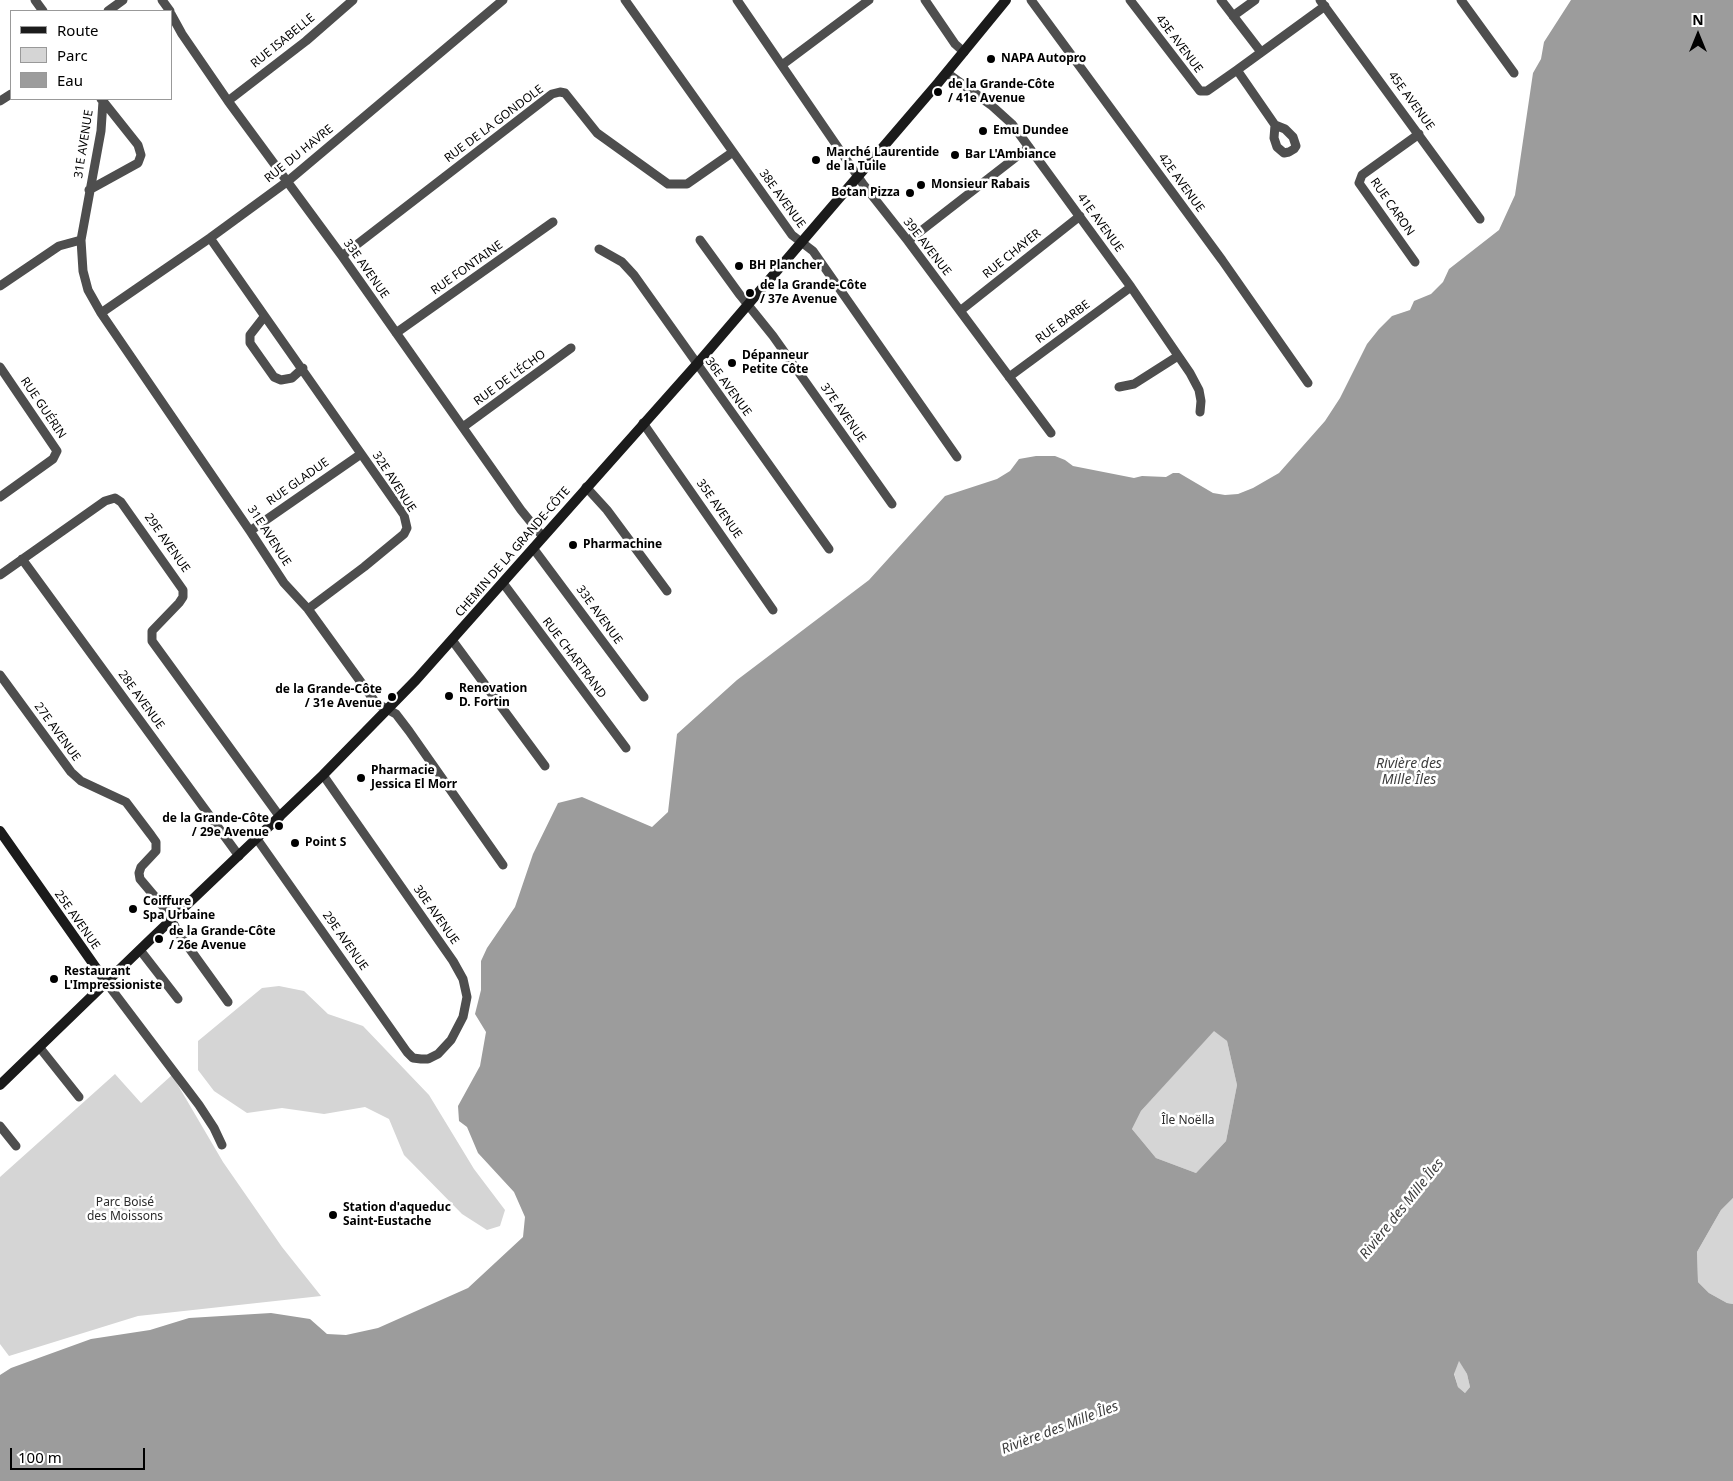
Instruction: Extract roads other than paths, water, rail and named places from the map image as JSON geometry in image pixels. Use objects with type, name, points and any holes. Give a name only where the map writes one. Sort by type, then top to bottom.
[{"type":"main road","name":"CHEMIN DE LA GRANDE-CÔTE","points":[[0,1085],[280,817],[388,710],[503,583],[802,243],[947,73],[1006,0]]},
{"type":"main road","name":"25E AVENUE","points":[[0,831],[106,982]]},
{"type":"street","points":[[109,10],[123,0]]},
{"type":"street","name":"RUE ISABELLE","points":[[228,101],[306,41],[353,0]]},
{"type":"street","name":"38E AVENUE","points":[[626,0],[689,92],[792,235],[809,247],[816,256],[957,457]]},
{"type":"street","name":"39E AVENUE","points":[[737,0],[884,213],[908,241],[1051,433]]},
{"type":"street","points":[[782,65],[869,0]]},
{"type":"street","points":[[925,0],[955,44],[964,52]]},
{"type":"street","name":"42E AVENUE","points":[[1031,0],[1216,252],[1308,382]]},
{"type":"street","name":"43E AVENUE","points":[[1130,0],[1200,92],[1207,92],[1237,70]]},
{"type":"street","points":[[1221,0],[1261,52]]},
{"type":"street","points":[[1233,16],[1255,0]]},
{"type":"street","points":[[1461,0],[1514,73]]},
{"type":"street","name":"RUE DU HAVRE","points":[[101,313],[210,238],[288,181],[498,2]]},
{"type":"street","points":[[1275,125],[1237,70],[1322,3]]},
{"type":"street","name":"45E AVENUE","points":[[1322,3],[1480,219]]},
{"type":"street","name":"33E AVENUE","points":[[172,16],[228,101],[342,256],[528,520],[543,537]]},
{"type":"street","name":"41E AVENUE","points":[[947,73],[991,105],[1012,124],[1131,287],[1190,373],[1199,390],[1200,412]]},
{"type":"street","name":"RUE DE LA GONDOLE","points":[[342,256],[552,94],[565,93],[597,133],[668,184],[686,184],[733,152]]},
{"type":"street","name":"31E AVENUE","points":[[89,190],[138,163],[141,155],[138,145],[102,100]]},
{"type":"street","name":"31E AVENUE","points":[[102,100],[101,131],[80,240],[83,271],[88,290],[101,313],[284,582],[308,609],[376,703],[396,714],[502,865]]},
{"type":"street","name":"RUE CARON","points":[[1414,262],[1359,183],[1362,174],[1419,134]]},
{"type":"street","points":[[908,241],[1029,147]]},
{"type":"street","name":"RUE CHAYER","points":[[960,311],[1080,216]]},
{"type":"street","name":"RUE FONTAINE","points":[[396,333],[553,222]]},
{"type":"street","name":"32E AVENUE","points":[[210,238],[404,516],[407,528],[404,534],[364,568],[308,609]]},
{"type":"street","points":[[0,286],[59,246],[80,240]]},
{"type":"street","name":"37E AVENUE","points":[[700,240],[773,336],[892,504]]},
{"type":"street","name":"36E AVENUE","points":[[599,249],[622,262],[630,270],[829,549]]},
{"type":"street","name":"RUE BARBE","points":[[1010,377],[1131,287]]},
{"type":"street","points":[[264,317],[250,335],[250,344],[274,377],[281,380],[292,378],[302,368]]},
{"type":"street","name":"RUE DE L'ÉCHO","points":[[463,427],[571,348]]},
{"type":"street","points":[[1118,387],[1134,384],[1178,356]]},
{"type":"street","name":"RUE GUÉRIN","points":[[0,367],[57,451],[53,459],[0,497]]},
{"type":"street","name":"35E AVENUE","points":[[643,423],[773,610]]},
{"type":"street","name":"RUE GLADUE","points":[[250,531],[360,454]]},
{"type":"street","points":[[586,488],[607,510],[667,591]]},
{"type":"street","name":"29E AVENUE","points":[[22,559],[105,500],[115,498],[121,502],[184,590],[182,600],[152,631],[151,638],[154,644],[280,817]]},
{"type":"street","name":"33E AVENUE","points":[[533,548],[644,697]]},
{"type":"street","points":[[0,575],[22,559]]},
{"type":"street","name":"28E AVENUE","points":[[22,559],[239,856]]},
{"type":"street","name":"RUE CHARTRAND","points":[[503,583],[626,748]]},
{"type":"street","points":[[452,640],[545,766]]},
{"type":"street","name":"27E AVENUE","points":[[0,675],[74,776],[126,802],[152,835],[156,842],[156,852],[141,867],[139,876],[167,911],[180,935],[228,1002]]},
{"type":"street","name":"30E AVENUE","points":[[323,775],[453,961],[463,979],[466,991],[466,1004],[461,1024],[442,1050],[433,1057],[425,1060],[413,1058]]},
{"type":"street","name":"29E AVENUE","points":[[257,839],[413,1058]]},
{"type":"street","points":[[140,950],[178,999]]},
{"type":"street","name":"25E AVENUE","points":[[106,982],[198,1104],[214,1128],[222,1145]]},
{"type":"street","points":[[40,1048],[79,1098]]},
{"type":"street","points":[[0,1126],[16,1146]]},
{"type":"water","name":"Rivière des Mille Îles","points":[[1571,0],[1733,0],[1733,1198],[1721,1210],[1697,1252],[1698,1282],[1709,1293],[1727,1303],[1733,1304],[1733,1481],[0,1481],[0,1375],[11,1368],[91,1339],[150,1330],[189,1318],[271,1313],[310,1319],[327,1334],[346,1335],[378,1328],[468,1288],[523,1237],[525,1217],[514,1192],[478,1153],[467,1127],[459,1121],[458,1106],[480,1066],[486,1032],[475,1014],[481,990],[481,961],[487,948],[515,907],[533,854],[558,803],[582,797],[652,827],[668,812],[677,734],[737,680],[869,580],[945,496],[997,479],[1010,471],[1019,459],[1036,456],[1055,456],[1073,466],[1134,478],[1142,476],[1166,477],[1173,473],[1179,473],[1213,493],[1225,495],[1238,494],[1253,488],[1279,473],[1325,421],[1340,398],[1367,344],[1379,329],[1392,316],[1410,310],[1414,301],[1431,294],[1443,282],[1449,269],[1499,230],[1515,195],[1533,73],[1541,59],[1544,42]],"holes":[[[1214,1031],[1227,1041],[1237,1085],[1226,1141],[1196,1173],[1156,1158],[1132,1129],[1141,1111]],[[1459,1361],[1467,1374],[1470,1387],[1465,1393],[1458,1387],[1454,1374]]]},
{"type":"place","name":"NAPA Autopro","points":[[991,59]]},
{"type":"place","name":"de la Grande-Côte / 41e Avenue","points":[[938,92]]},
{"type":"place","name":"Emu Dundee","points":[[983,131]]},
{"type":"place","name":"Bar L'Ambiance","points":[[955,155]]},
{"type":"place","name":"Marché Laurentide de la Tuile","points":[[816,160]]},
{"type":"place","name":"Monsieur Rabais","points":[[921,185]]},
{"type":"place","name":"Botan Pizza","points":[[910,193]]},
{"type":"place","name":"BH Plancher","points":[[739,266]]},
{"type":"place","name":"de la Grande-Côte / 37e Avenue","points":[[750,293]]},
{"type":"place","name":"Dépanneur Petite Côte","points":[[732,363]]},
{"type":"place","name":"Pharmachine","points":[[573,545]]},
{"type":"place","name":"Renovation D. Fortin","points":[[449,696]]},
{"type":"place","name":"de la Grande-Côte / 31e Avenue","points":[[392,697]]},
{"type":"place","name":"Pharmacie Jessica El Morr","points":[[361,778]]},
{"type":"place","name":"de la Grande-Côte / 29e Avenue","points":[[279,826]]},
{"type":"place","name":"Point S","points":[[295,843]]},
{"type":"place","name":"Coiffure Spa Urbaine","points":[[133,909]]},
{"type":"place","name":"de la Grande-Côte / 26e Avenue","points":[[159,939]]},
{"type":"place","name":"Restaurant L'Impressioniste","points":[[54,979]]},
{"type":"place","name":"Station d'aqueduc Saint-Eustache","points":[[333,1215]]},
{"type":"park label","name":"Île Noëlla","points":[[1188,1121]]},
{"type":"park label","name":"Parc Boisé des Moissons","points":[[125,1210]]}]
